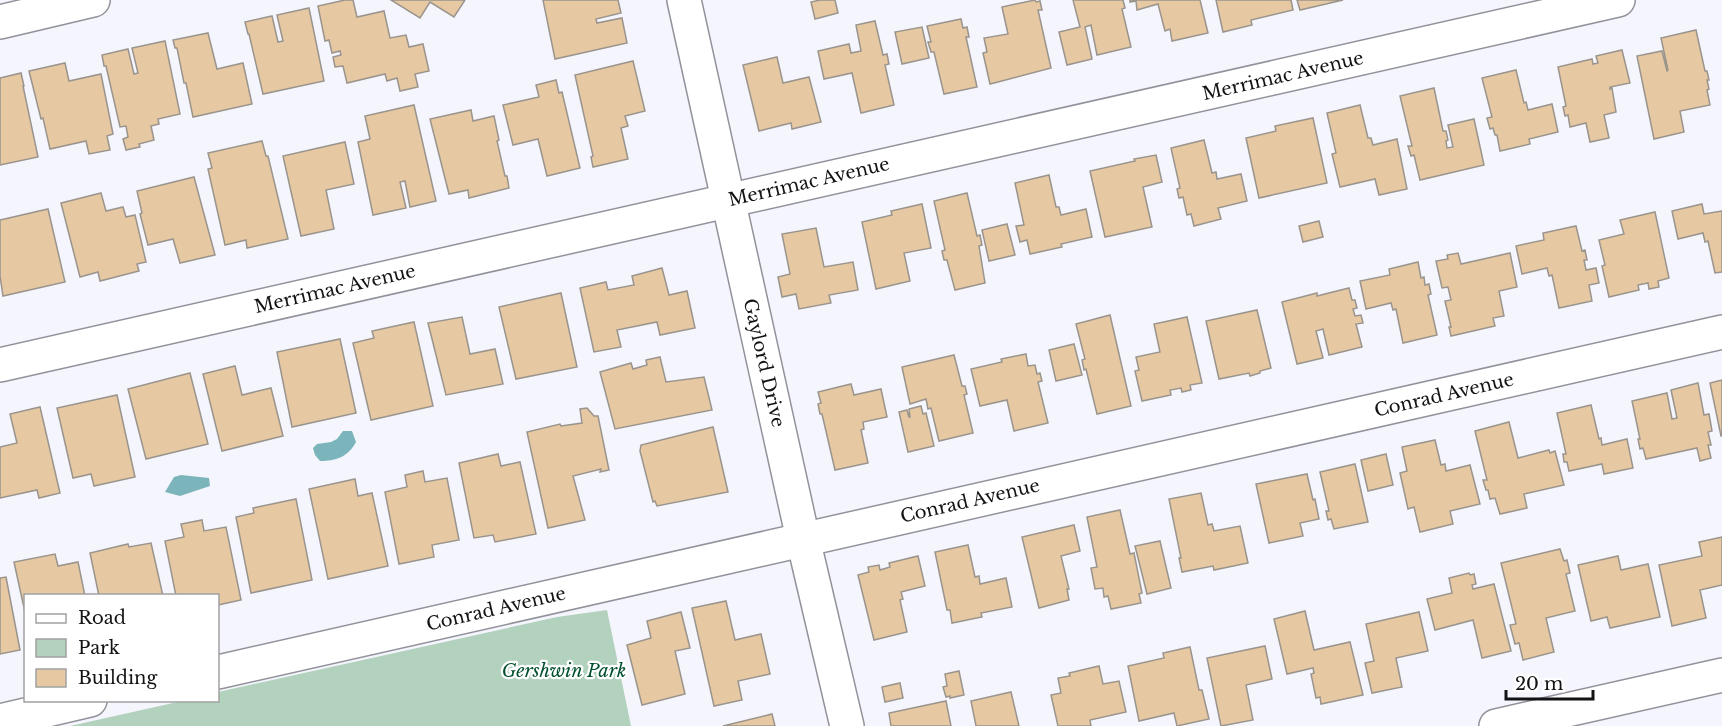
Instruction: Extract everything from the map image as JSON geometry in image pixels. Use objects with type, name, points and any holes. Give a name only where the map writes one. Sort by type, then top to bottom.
[{"type":"street","points":[[0,22],[93,0]]},
{"type":"street","name":"Gaylord Drive","points":[[684,0],[803,539],[847,726]]},
{"type":"street","name":"Merrimac Avenue","points":[[0,365],[1618,0]]},
{"type":"street","name":"Conrad Avenue","points":[[219,672],[1722,332]]},
{"type":"street","points":[[1496,726],[1722,675]]},
{"type":"street","points":[[0,721],[81,702]]},
{"type":"green space","name":"Gershwin Park","points":[[607,610],[631,726],[70,726],[178,702],[219,702],[219,692],[557,617]]},
{"type":"water","points":[[343,431],[352,431],[356,442],[353,447],[341,457],[320,461],[313,448],[317,444],[337,439]]},
{"type":"water","points":[[181,475],[209,478],[210,486],[180,496],[165,492],[174,477]]},
{"type":"building","points":[[353,0],[357,17],[384,11],[390,38],[406,35],[409,47],[423,44],[429,71],[415,74],[418,87],[400,91],[397,78],[387,81],[385,74],[347,83],[343,66],[335,67],[333,57],[341,55],[340,51],[332,53],[329,40],[325,41],[318,6]]},
{"type":"building","points":[[391,0],[465,0],[454,17],[430,2],[420,18]]},
{"type":"building","points":[[543,0],[618,0],[621,13],[596,19],[597,23],[622,18],[627,43],[555,59]]},
{"type":"building","points":[[835,0],[838,13],[815,19],[811,2]]},
{"type":"building","points":[[1073,0],[1123,0],[1125,8],[1122,9],[1131,47],[1097,55],[1091,25],[1085,27],[1092,59],[1067,65],[1059,32],[1080,27]]},
{"type":"building","points":[[1130,0],[1200,0],[1208,33],[1172,41],[1170,29],[1165,31],[1158,4],[1137,10],[1136,1],[1130,2]]},
{"type":"building","points":[[1216,0],[1291,0],[1293,10],[1251,20],[1252,25],[1223,32]]},
{"type":"building","points":[[1297,0],[1343,0],[1300,10]]},
{"type":"building","points":[[1040,1],[1042,10],[1038,10],[1051,68],[990,84],[983,53],[987,52],[984,38],[1008,34],[1002,7]]},
{"type":"building","points":[[309,8],[324,81],[263,94],[245,22],[272,16],[278,42],[283,41],[277,15]]},
{"type":"building","points":[[961,19],[963,28],[967,27],[969,37],[966,37],[977,87],[944,94],[934,52],[931,52],[928,42],[931,42],[927,26]]},
{"type":"building","points":[[875,21],[883,55],[887,54],[889,64],[885,65],[894,105],[861,113],[852,73],[824,79],[818,51],[849,44],[851,53],[861,51],[856,25]]},
{"type":"building","points":[[922,27],[929,58],[902,64],[895,32]]},
{"type":"building","points":[[1696,30],[1709,80],[1707,80],[1709,89],[1707,90],[1710,105],[1680,111],[1684,132],[1654,139],[1637,56],[1662,51],[1667,71],[1661,38]]},
{"type":"building","points":[[208,33],[217,69],[243,63],[252,104],[193,117],[177,48],[173,40]]},
{"type":"building","points":[[165,41],[180,114],[158,119],[159,124],[151,126],[154,140],[139,144],[140,147],[126,150],[123,139],[128,137],[126,126],[120,127],[102,55],[128,49],[134,74],[138,73],[132,48]]},
{"type":"building","points":[[1622,50],[1630,83],[1610,87],[1616,112],[1604,115],[1609,138],[1590,142],[1586,123],[1570,127],[1568,115],[1565,116],[1563,107],[1566,106],[1558,67],[1592,59],[1593,64],[1598,63],[1596,56]]},
{"type":"building","points":[[777,57],[783,83],[809,77],[821,122],[792,129],[791,123],[759,131],[743,65]]},
{"type":"building","points":[[633,61],[645,111],[625,116],[628,126],[621,128],[628,159],[593,167],[591,157],[593,156],[575,75]]},
{"type":"building","points":[[65,63],[69,81],[101,74],[113,134],[107,136],[110,150],[89,154],[86,141],[50,149],[29,71]]},
{"type":"building","points":[[1516,70],[1524,103],[1526,102],[1528,110],[1552,104],[1558,132],[1529,139],[1530,144],[1500,151],[1497,135],[1493,128],[1490,129],[1487,118],[1492,117],[1482,78]]},
{"type":"building","points":[[21,73],[38,157],[0,165],[0,78]]},
{"type":"building","points":[[556,80],[559,93],[562,92],[580,168],[547,176],[538,139],[513,145],[503,105],[539,97],[536,85]]},
{"type":"building","points":[[1434,88],[1443,131],[1446,131],[1448,140],[1446,141],[1447,148],[1453,147],[1448,125],[1474,119],[1484,165],[1420,180],[1414,155],[1411,156],[1408,146],[1412,146],[1400,96]]},
{"type":"building","points":[[414,105],[436,201],[410,207],[405,181],[400,182],[406,208],[373,215],[358,142],[370,139],[365,116]]},
{"type":"building","points":[[1360,105],[1368,138],[1371,138],[1373,145],[1397,139],[1407,189],[1379,195],[1375,179],[1340,187],[1332,154],[1336,153],[1327,113]]},
{"type":"building","points":[[471,110],[473,121],[494,116],[499,140],[497,141],[509,188],[469,198],[468,190],[449,194],[430,119]]},
{"type":"building","points":[[1313,118],[1327,183],[1259,198],[1246,138],[1276,131],[1275,126]]},
{"type":"building","points":[[1204,140],[1212,173],[1216,172],[1217,179],[1241,174],[1247,201],[1218,208],[1221,219],[1194,226],[1191,214],[1187,215],[1183,197],[1179,198],[1177,189],[1180,188],[1171,148]]},
{"type":"building","points":[[262,141],[266,156],[268,156],[288,239],[247,248],[246,240],[225,245],[208,169],[212,168],[208,153]]},
{"type":"building","points":[[345,142],[354,184],[326,190],[334,229],[301,236],[283,156]]},
{"type":"building","points":[[1156,155],[1162,182],[1143,187],[1152,227],[1105,237],[1090,171]]},
{"type":"building","points":[[1049,175],[1056,207],[1059,207],[1061,215],[1086,209],[1092,237],[1030,254],[1027,240],[1020,242],[1016,226],[1024,225],[1015,183]]},
{"type":"building","points":[[194,177],[215,255],[180,263],[173,239],[148,245],[137,191]]},
{"type":"building","points":[[101,193],[106,211],[123,207],[126,217],[135,215],[146,262],[137,264],[139,271],[100,281],[98,272],[80,277],[61,203]]},
{"type":"building","points":[[967,193],[977,236],[980,235],[982,245],[979,246],[985,283],[955,290],[947,260],[944,260],[942,251],[945,250],[934,201]]},
{"type":"building","points":[[922,204],[931,248],[904,253],[910,281],[876,289],[862,222],[892,215],[891,211]]},
{"type":"building","points":[[1702,204],[1704,214],[1722,211],[1722,272],[1715,273],[1708,241],[1705,242],[1703,233],[1678,239],[1672,211]]},
{"type":"building","points":[[48,209],[65,282],[3,296],[0,276],[0,220]]},
{"type":"building","points":[[1655,212],[1669,278],[1658,281],[1659,287],[1649,289],[1648,283],[1638,285],[1639,290],[1609,297],[1599,240],[1624,234],[1620,220]]},
{"type":"building","points":[[1319,221],[1323,237],[1303,242],[1299,226]]},
{"type":"building","points":[[1007,224],[1015,255],[989,261],[982,230]]},
{"type":"building","points":[[1576,226],[1582,251],[1585,250],[1586,270],[1596,268],[1599,283],[1589,285],[1592,301],[1559,308],[1552,275],[1549,276],[1547,268],[1522,274],[1516,246],[1544,240],[1543,233]]},
{"type":"building","points":[[816,228],[824,267],[853,262],[858,290],[829,295],[831,303],[799,309],[796,294],[782,297],[778,277],[790,274],[782,234]]},
{"type":"building","points":[[1458,253],[1461,264],[1510,253],[1517,287],[1499,291],[1504,316],[1493,318],[1495,326],[1451,336],[1445,301],[1451,300],[1448,287],[1442,288],[1436,261],[1448,259],[1447,255]]},
{"type":"building","points":[[1418,262],[1421,278],[1424,277],[1425,285],[1429,284],[1431,294],[1428,295],[1437,335],[1403,343],[1396,309],[1393,310],[1391,303],[1366,309],[1360,281],[1390,275],[1389,269]]},
{"type":"building","points":[[662,268],[669,295],[687,291],[695,328],[660,335],[657,322],[617,330],[621,347],[594,352],[580,288],[606,282],[608,290],[634,285],[632,276]]},
{"type":"building","points":[[1349,288],[1357,308],[1353,309],[1355,316],[1361,315],[1363,323],[1356,324],[1362,347],[1329,355],[1323,329],[1316,331],[1323,358],[1297,364],[1282,302]]},
{"type":"building","points":[[561,293],[577,367],[516,379],[499,307]]},
{"type":"building","points":[[1257,310],[1271,368],[1250,376],[1249,373],[1219,379],[1206,321]]},
{"type":"building","points":[[1110,315],[1131,406],[1097,414],[1086,369],[1084,370],[1082,360],[1085,359],[1076,324]]},
{"type":"building","points":[[462,317],[470,354],[495,349],[503,384],[446,395],[428,323]]},
{"type":"building","points":[[1187,317],[1202,383],[1190,385],[1191,390],[1182,392],[1181,388],[1170,390],[1171,395],[1142,401],[1135,371],[1139,370],[1136,357],[1160,352],[1154,324]]},
{"type":"building","points":[[414,322],[433,406],[371,420],[353,343],[374,338],[372,331]]},
{"type":"building","points":[[340,339],[356,413],[292,427],[277,352]]},
{"type":"building","points":[[1074,344],[1082,375],[1056,381],[1049,350]]},
{"type":"building","points":[[1026,354],[1028,366],[1035,365],[1037,374],[1040,373],[1042,381],[1038,382],[1048,423],[1014,431],[1007,400],[980,406],[971,369]]},
{"type":"building","points":[[954,355],[962,386],[965,386],[967,394],[964,395],[973,433],[939,441],[931,408],[928,409],[926,399],[910,404],[902,367]]},
{"type":"building","points":[[660,357],[666,382],[704,377],[712,410],[615,429],[600,372],[631,363],[633,369],[647,365],[646,360]]},
{"type":"building","points":[[235,366],[242,395],[271,388],[283,436],[222,451],[203,374]]},
{"type":"building","points":[[190,373],[208,444],[146,459],[128,389]]},
{"type":"building","points":[[1722,380],[1722,436],[1721,436],[1710,383]]},
{"type":"building","points":[[1698,383],[1704,415],[1709,414],[1712,431],[1708,432],[1711,458],[1700,461],[1697,448],[1646,459],[1643,448],[1640,449],[1632,401],[1667,393],[1672,419],[1677,418],[1671,390]]},
{"type":"building","points":[[851,384],[854,395],[881,389],[887,417],[863,422],[864,429],[861,430],[868,463],[835,470],[822,414],[820,414],[818,404],[821,403],[818,392]]},
{"type":"building","points":[[117,395],[135,477],[94,486],[91,474],[73,478],[57,408]]},
{"type":"building","points":[[1591,405],[1602,445],[1627,439],[1633,468],[1604,474],[1602,464],[1569,471],[1567,462],[1564,462],[1563,454],[1566,454],[1557,413]]},
{"type":"building","points":[[921,406],[923,414],[926,413],[934,446],[908,452],[899,412],[907,410],[910,417],[909,409]]},
{"type":"building","points":[[40,407],[60,493],[39,498],[37,490],[0,498],[0,447],[17,443],[10,414]]},
{"type":"building","points":[[587,408],[594,416],[598,416],[609,470],[600,472],[601,469],[573,476],[585,520],[548,528],[527,432],[560,424],[561,426],[582,423],[580,409]]},
{"type":"building","points":[[1509,422],[1518,458],[1549,450],[1550,453],[1555,451],[1564,485],[1524,494],[1527,508],[1500,514],[1495,498],[1490,499],[1488,490],[1486,490],[1483,480],[1487,480],[1475,431]]},
{"type":"building","points":[[713,427],[728,492],[657,506],[655,501],[653,502],[640,451],[641,445]]},
{"type":"building","points":[[1435,440],[1441,465],[1445,464],[1446,471],[1470,465],[1480,504],[1450,511],[1453,524],[1420,532],[1414,507],[1408,509],[1400,473],[1407,471],[1402,447]]},
{"type":"building","points":[[498,454],[501,466],[520,462],[536,534],[495,542],[493,535],[474,538],[459,463]]},
{"type":"building","points":[[1386,454],[1393,485],[1368,491],[1361,460]]},
{"type":"building","points":[[1355,464],[1368,522],[1334,529],[1331,519],[1328,520],[1326,511],[1329,511],[1320,472]]},
{"type":"building","points":[[423,471],[425,482],[447,478],[459,540],[432,545],[434,557],[399,564],[385,492],[407,487],[405,475]]},
{"type":"building","points":[[1307,474],[1319,519],[1300,523],[1303,536],[1269,543],[1256,484]]},
{"type":"building","points":[[355,479],[358,496],[372,493],[388,566],[328,579],[309,489]]},
{"type":"building","points":[[1201,493],[1208,525],[1212,524],[1214,531],[1240,526],[1248,563],[1214,570],[1213,566],[1182,572],[1169,499]]},
{"type":"building","points":[[296,499],[312,580],[251,593],[236,517],[254,513],[253,508]]},
{"type":"building","points":[[1120,510],[1130,554],[1134,553],[1142,593],[1139,594],[1141,603],[1111,609],[1108,596],[1104,597],[1103,588],[1095,589],[1091,568],[1097,567],[1087,517]]},
{"type":"building","points":[[202,520],[204,531],[226,527],[241,600],[219,605],[219,594],[176,594],[165,541],[184,537],[181,524]]},
{"type":"building","points":[[1074,525],[1080,551],[1061,556],[1069,589],[1067,589],[1069,600],[1039,608],[1022,537]]},
{"type":"building","points":[[1722,537],[1722,585],[1700,590],[1706,618],[1672,626],[1659,565],[1702,556],[1699,542]]},
{"type":"building","points":[[1160,541],[1171,588],[1147,594],[1135,546]]},
{"type":"building","points":[[151,543],[163,594],[99,594],[90,553],[128,544],[129,547]]},
{"type":"building","points":[[968,545],[975,577],[979,576],[980,584],[1006,578],[1012,607],[981,613],[982,617],[952,623],[950,610],[947,610],[935,552]]},
{"type":"building","points":[[1560,549],[1564,561],[1567,560],[1570,573],[1566,574],[1575,611],[1546,618],[1554,652],[1523,660],[1519,643],[1515,644],[1510,625],[1516,624],[1501,563]]},
{"type":"building","points":[[55,554],[58,566],[78,562],[85,594],[24,594],[24,608],[14,562]]},
{"type":"building","points":[[918,556],[925,586],[901,592],[903,599],[900,600],[907,632],[874,640],[858,575],[869,572],[868,567],[879,565],[880,570],[890,567],[889,563]]},
{"type":"building","points":[[1618,556],[1621,570],[1648,564],[1660,617],[1610,628],[1607,617],[1591,621],[1578,565]]},
{"type":"building","points":[[1474,574],[1476,584],[1472,585],[1473,589],[1494,584],[1511,651],[1482,658],[1473,620],[1435,630],[1427,599],[1452,593],[1449,578]]},
{"type":"building","points":[[6,577],[20,650],[0,654],[0,578]]},
{"type":"building","points":[[726,601],[735,640],[761,634],[770,674],[738,681],[742,700],[714,706],[692,608]]},
{"type":"building","points":[[1305,611],[1314,650],[1350,642],[1363,695],[1321,704],[1320,697],[1316,698],[1311,674],[1314,673],[1313,668],[1287,674],[1274,619]]},
{"type":"building","points":[[681,612],[690,648],[675,651],[685,694],[642,705],[627,645],[651,638],[647,621]]},
{"type":"building","points":[[1419,612],[1428,651],[1396,658],[1402,687],[1372,693],[1365,663],[1374,661],[1366,624]]},
{"type":"building","points":[[1265,646],[1272,679],[1246,685],[1253,720],[1221,726],[1207,658]]},
{"type":"building","points":[[1190,647],[1199,690],[1202,690],[1209,719],[1177,726],[1174,713],[1139,721],[1128,666],[1164,658],[1163,653]]},
{"type":"building","points":[[1099,666],[1103,684],[1119,681],[1126,712],[1090,720],[1091,726],[1058,726],[1051,695],[1061,693],[1058,678]]},
{"type":"building","points":[[959,671],[964,695],[946,697],[943,687],[947,686],[945,674]]},
{"type":"building","points":[[900,683],[903,698],[885,702],[882,687]]},
{"type":"building","points":[[1011,692],[1019,726],[976,726],[971,701]]},
{"type":"building","points":[[946,701],[951,726],[891,726],[889,713]]},
{"type":"building","points":[[772,714],[775,726],[723,726]]}]
